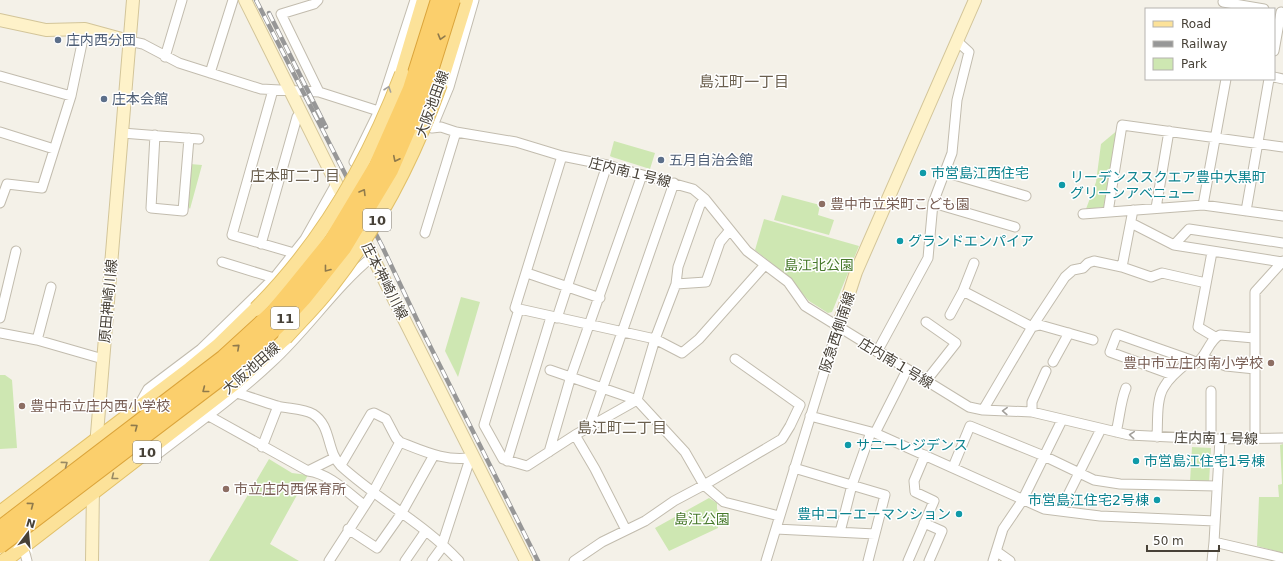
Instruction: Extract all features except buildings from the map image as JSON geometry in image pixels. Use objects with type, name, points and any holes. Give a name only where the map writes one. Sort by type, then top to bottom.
[{"type":"highway","name":"11","points":[[0,529],[224,358],[273,312],[298,283],[332,241],[380,160],[411,89],[439,0]]},
{"type":"highway","name":"11","points":[[0,545],[233,368],[272,331],[304,297],[343,248],[393,164],[424,93],[452,0]]},
{"type":"main road","points":[[0,513],[218,346],[256,309],[308,249],[340,203],[370,148],[402,74],[424,0]]},
{"type":"main road","name":"大阪池田線","points":[[4,561],[236,382],[285,338],[331,286],[351,260],[384,207],[418,142],[440,84],[466,0]]},
{"type":"street","name":"原田神崎川線","points":[[92,561],[92,494],[133,0]]},
{"type":"street","points":[[165,57],[182,0]]},
{"type":"street","points":[[210,73],[233,0]]},
{"type":"street","points":[[318,0],[314,4],[281,14],[319,92]]},
{"type":"street","points":[[354,162],[379,111],[415,0]]},
{"type":"street","points":[[432,128],[449,87],[474,0]]},
{"type":"street","name":"阪急西側南線","points":[[766,561],[856,272],[975,0]]},
{"type":"street","points":[[1223,2],[1240,7],[1252,8]]},
{"type":"street","name":"庄本神崎川線","points":[[248,7],[372,257],[526,561]]},
{"type":"street","points":[[1275,43],[1279,12]]},
{"type":"street","points":[[0,20],[46,30],[85,29],[129,41]]},
{"type":"street","points":[[0,203],[3,183],[42,188],[71,96],[85,29]]},
{"type":"street","points":[[877,352],[928,258],[933,202],[952,153],[957,100],[969,52],[957,40]]},
{"type":"street","name":"庄内南１号線","points":[[129,41],[143,44],[165,57],[261,89],[319,92],[432,128],[441,127],[456,132],[516,142],[562,156],[607,165],[693,189],[705,199],[747,251],[764,266],[788,282],[805,306],[838,328],[969,407],[983,410],[1032,412],[1101,429],[1157,437],[1216,439],[1283,438]]},
{"type":"street","points":[[0,76],[71,96]]},
{"type":"street","points":[[1203,205],[1226,80]]},
{"type":"street","points":[[1246,211],[1269,80]]},
{"type":"street","points":[[273,90],[232,235],[294,253]]},
{"type":"street","points":[[261,244],[297,117],[301,112]]},
{"type":"street","points":[[1108,212],[1122,125],[1283,147]]},
{"type":"street","points":[[1156,208],[1169,131]]},
{"type":"street","points":[[0,132],[54,149]]},
{"type":"street","points":[[425,233],[456,132]]},
{"type":"street","points":[[122,133],[200,139]]},
{"type":"street","points":[[156,135],[151,208],[183,211],[188,138]]},
{"type":"street","points":[[562,156],[515,308],[590,326],[655,339],[682,353],[699,339],[764,266]]},
{"type":"street","points":[[507,462],[554,317],[568,287],[607,165]]},
{"type":"street","points":[[944,172],[1026,196]]},
{"type":"street","points":[[549,452],[571,376],[600,298],[642,174]]},
{"type":"street","points":[[589,427],[674,183]]},
{"type":"street","points":[[135,411],[148,389],[200,349],[274,278],[305,239],[336,184]]},
{"type":"street","points":[[519,309],[484,425],[503,459],[507,462],[527,466],[575,435],[637,400],[655,339],[676,284],[678,267],[700,205],[705,199]]},
{"type":"street","points":[[933,202],[1015,227]]},
{"type":"street","points":[[1083,214],[1203,205],[1283,216]]},
{"type":"street","points":[[1122,268],[1133,210]]},
{"type":"street","points":[[1131,223],[1174,245],[1212,252],[1282,261]]},
{"type":"street","points":[[1174,245],[1189,228],[1283,243]]},
{"type":"street","points":[[676,284],[706,282],[720,242],[730,230]]},
{"type":"street","points":[[0,318],[16,251]]},
{"type":"street","points":[[1212,252],[1198,327],[1215,337]]},
{"type":"street","points":[[138,458],[154,457],[237,393],[303,332],[358,268],[372,257]]},
{"type":"street","points":[[983,410],[1032,327],[1065,277],[1073,270],[1082,268],[1088,263],[1094,261],[1152,277],[1162,273],[1206,282]]},
{"type":"street","points":[[1255,439],[1255,292],[1282,261]]},
{"type":"street","points":[[222,262],[274,278]]},
{"type":"street","points":[[950,315],[963,291],[974,264]]},
{"type":"street","points":[[527,273],[600,298]]},
{"type":"street","points":[[36,340],[51,286]]},
{"type":"street","points":[[963,291],[1032,327],[1040,325],[1093,340]]},
{"type":"street","points":[[926,322],[956,343],[926,381]]},
{"type":"street","points":[[0,333],[36,340],[103,359]]},
{"type":"street","points":[[1053,362],[1068,333]]},
{"type":"street","points":[[1173,375],[1110,352],[1117,334],[1197,363],[1203,358],[1215,337],[1220,335],[1254,338]]},
{"type":"street","points":[[1203,358],[1226,366],[1255,369]]},
{"type":"street","points":[[574,561],[602,542],[646,521],[674,501],[704,486],[782,439],[800,405],[734,359]]},
{"type":"street","points":[[1157,437],[1160,396],[1163,388],[1173,375],[1191,360]]},
{"type":"street","points":[[550,370],[637,400],[685,452],[704,486],[724,502],[779,516]]},
{"type":"street","points":[[840,532],[852,485],[873,433],[907,370]]},
{"type":"street","points":[[1032,412],[1032,402],[1046,371]]},
{"type":"street","points":[[1116,432],[1120,416],[1121,402],[1126,388]]},
{"type":"street","points":[[1211,391],[1216,439],[1217,486],[1216,521],[1212,561]]},
{"type":"street","points":[[237,393],[278,406],[305,411],[317,418],[326,430],[334,458],[372,492],[442,545],[459,561]]},
{"type":"street","points":[[262,447],[278,406]]},
{"type":"street","points":[[341,465],[371,414],[374,413],[386,419],[396,438],[400,442],[434,455],[459,459],[474,457]]},
{"type":"street","points":[[209,416],[262,447],[308,471],[318,472],[334,481],[364,505]]},
{"type":"street","points":[[810,416],[873,433],[953,467],[1022,501],[1044,509],[1100,516],[1216,521]]},
{"type":"street","points":[[993,561],[1003,530],[1022,501],[1062,420]]},
{"type":"street","points":[[953,467],[970,426],[1044,456],[1094,480],[1120,484],[1217,486]]},
{"type":"street","points":[[1060,511],[1101,429]]},
{"type":"street","points":[[575,435],[595,469],[626,530]]},
{"type":"street","points":[[329,561],[372,492],[400,442]]},
{"type":"street","points":[[348,529],[377,548],[401,514],[434,455]]},
{"type":"street","points":[[908,561],[934,501],[915,492],[914,481],[925,455]]},
{"type":"street","points":[[432,561],[442,545],[468,465],[474,457]]},
{"type":"street","points":[[308,471],[334,458]]},
{"type":"street","points":[[794,468],[885,494],[868,561]]},
{"type":"street","points":[[924,523],[942,531],[929,561]]},
{"type":"street","points":[[776,529],[875,534]]},
{"type":"street","points":[[405,560],[425,532]]},
{"type":"street","points":[[1214,542],[1283,558]]},
{"type":"street","points":[[23,546],[27,561]]},
{"type":"street","points":[[996,551],[1010,561]]},
{"type":"green space","points":[[1119,129],[1107,203],[1104,207],[1086,209],[1096,182],[1101,144]]},
{"type":"green space","points":[[614,141],[655,153],[650,169],[610,156]]},
{"type":"green space","points":[[190,164],[202,165],[190,209],[187,205]]},
{"type":"green space","points":[[782,195],[820,205],[818,215],[834,220],[829,235],[774,220]]},
{"type":"green space","name":"島江北公園","points":[[764,219],[859,246],[832,312],[828,313],[809,301],[784,273],[755,250]]},
{"type":"green space","points":[[461,297],[480,302],[458,377],[445,351]]},
{"type":"green space","points":[[0,375],[5,375],[12,380],[17,448],[0,449]]},
{"type":"green space","points":[[1283,444],[1283,553],[1257,546],[1259,497],[1279,497],[1278,485],[1282,484],[1280,445]]},
{"type":"green space","points":[[1192,447],[1211,448],[1209,483],[1190,482]]},
{"type":"green space","points":[[269,459],[292,473],[308,475],[270,544],[299,561],[209,561]]},
{"type":"green space","name":"島江公園","points":[[709,498],[717,503],[717,509],[726,522],[718,524],[718,528],[669,551],[655,528]]},
{"type":"railway","points":[[256,0],[382,246],[419,324],[538,561]]},
{"type":"railway","points":[[269,13],[326,127]]},
{"type":"place","name":"庄内西分団","points":[[58,40]]},
{"type":"place","name":"庄本会館","points":[[104,99]]},
{"type":"place","name":"五月自治会館","points":[[661,160]]},
{"type":"place","name":"市営島江西住宅","points":[[923,173]]},
{"type":"place","name":"リーデンススクエア豊中大黒町 グリーンアベニュー","points":[[1062,185]]},
{"type":"place","name":"豊中市立栄町こども園","points":[[822,204]]},
{"type":"place","name":"グランドエンパイア","points":[[900,241]]},
{"type":"place","name":"豊中市立庄内南小学校","points":[[1271,363]]},
{"type":"place","name":"豊中市立庄内西小学校","points":[[22,406]]},
{"type":"place","name":"サニーレジデンス","points":[[848,445]]},
{"type":"place","name":"市営島江住宅1号棟","points":[[1136,461]]},
{"type":"place","name":"市立庄内西保育所","points":[[226,489]]},
{"type":"place","name":"市営島江住宅2号棟","points":[[1157,500]]},
{"type":"place","name":"豊中コーエーマンション","points":[[959,514]]},
{"type":"district","name":"島江町一丁目","points":[[744,82]]},
{"type":"district","name":"庄本町二丁目","points":[[295,176]]},
{"type":"district","name":"島江町二丁目","points":[[622,428]]}]
